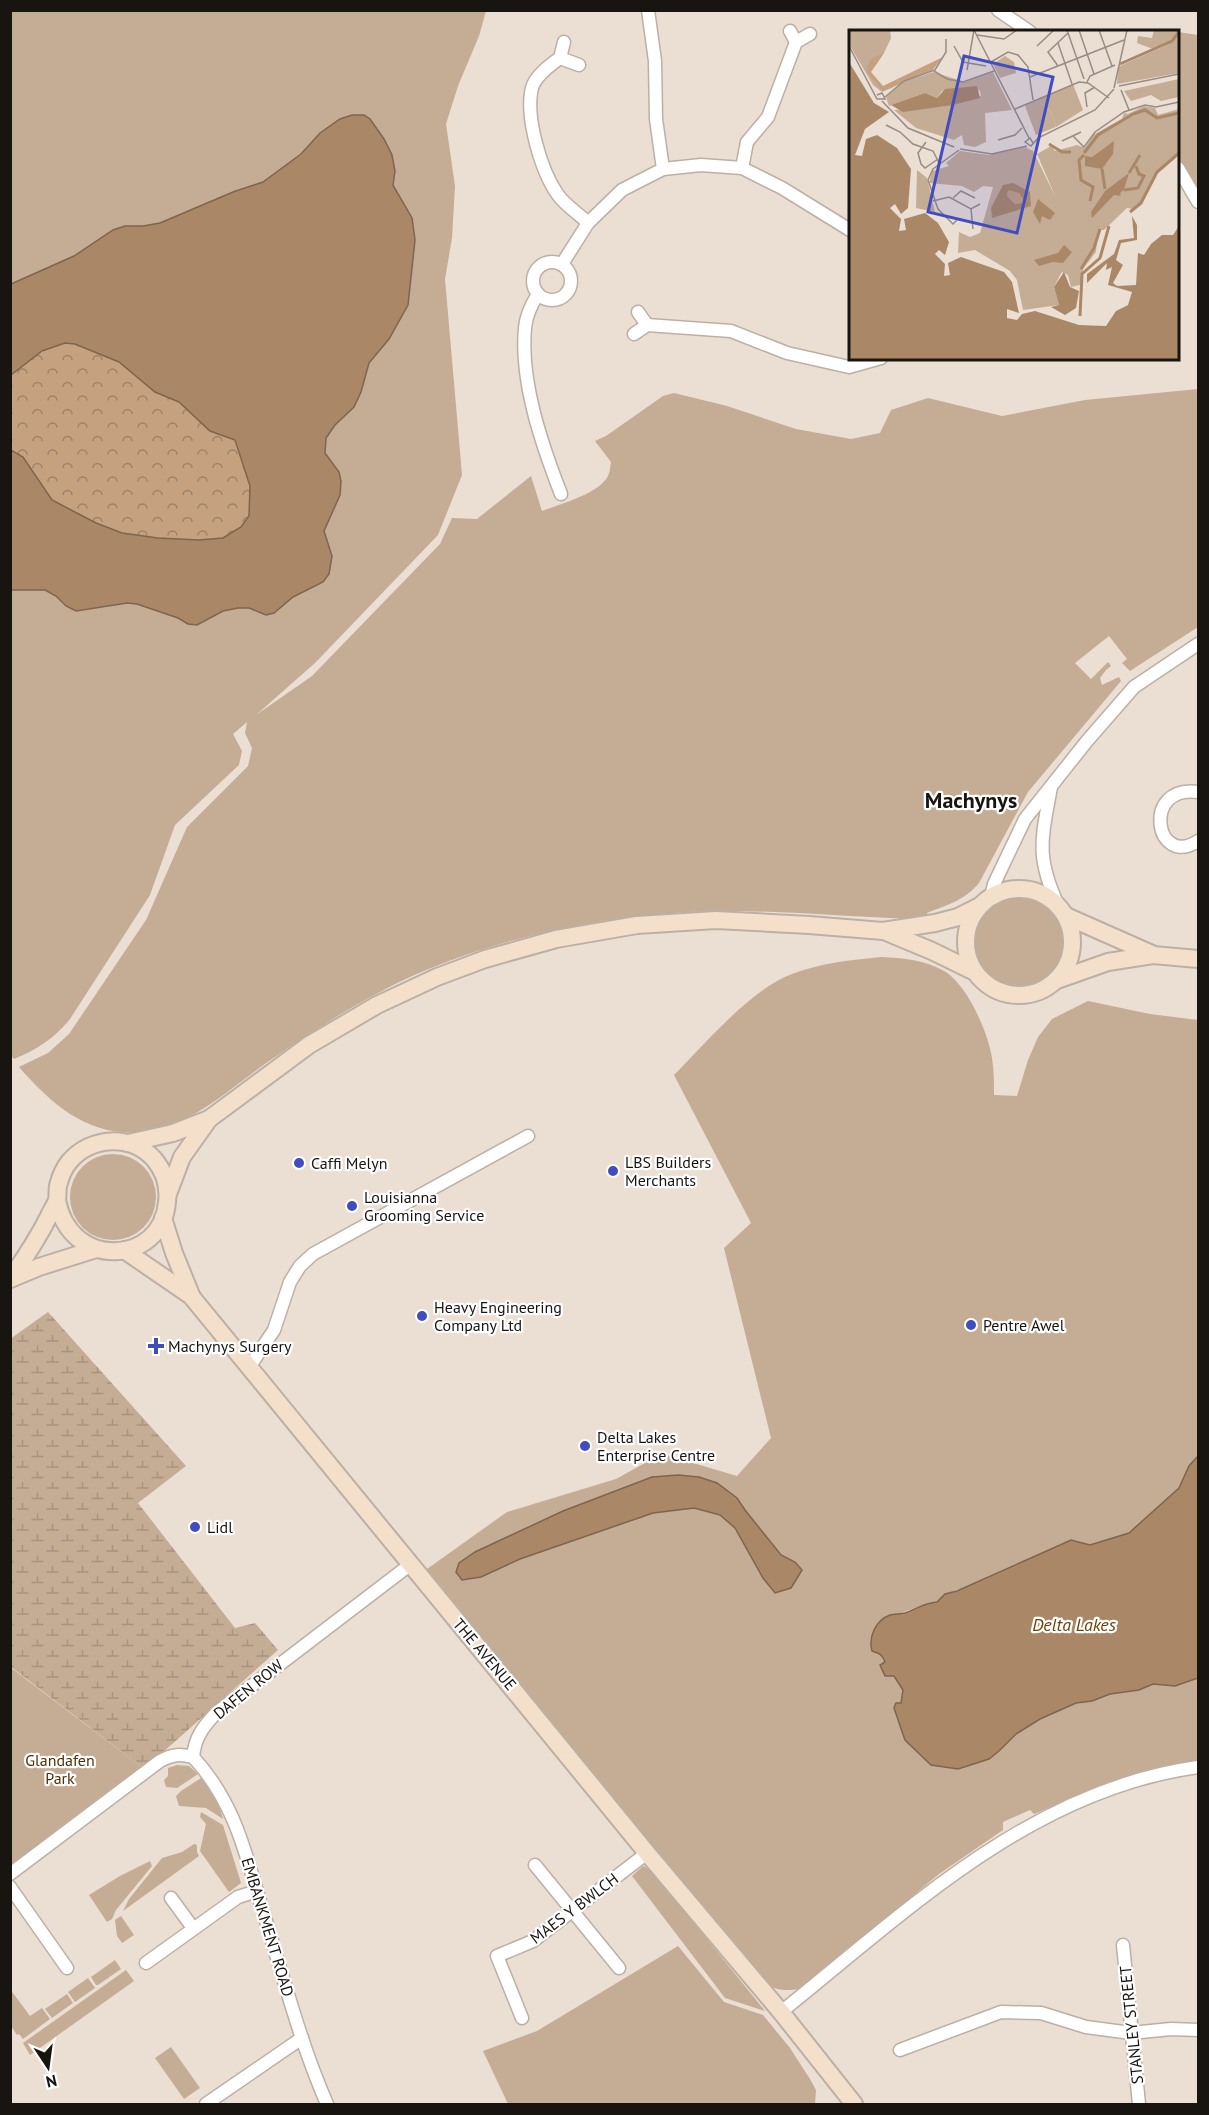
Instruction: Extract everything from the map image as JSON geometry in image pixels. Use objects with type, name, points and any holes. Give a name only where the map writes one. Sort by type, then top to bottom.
[{"type":"main road","points":[[209,1119],[182,1156],[168,1194],[164,1218],[149,1238],[137,1246],[110,1251],[84,1244],[73,1235],[62,1218],[57,1200],[62,1174],[68,1163],[78,1153],[96,1143],[107,1141],[128,1143],[173,1133],[209,1119],[309,1045],[377,1005],[437,977],[485,959],[556,939],[637,926],[716,920],[883,931],[958,917],[1006,890],[1023,889],[1048,897],[1062,911],[1071,928],[1071,956],[1056,981],[1044,990],[1015,995],[992,988],[975,972],[883,931]]},
{"type":"main road","points":[[975,972],[969,961],[966,937],[970,921],[985,902]]},
{"type":"main road","points":[[1062,911],[1153,955]]},
{"type":"main road","points":[[1056,981],[1108,962],[1153,955],[1198,959]]},
{"type":"main road","points":[[128,1143],[155,1160],[162,1170],[168,1194]]},
{"type":"main road","points":[[10,1279],[35,1243],[57,1200]]},
{"type":"main road","name":"THE AVENUE","points":[[164,1218],[174,1253],[191,1296]]},
{"type":"main road","points":[[10,1279],[96,1249]]},
{"type":"main road","name":"THE AVENUE","points":[[124,1250],[191,1296],[498,1668],[647,1853],[781,2012],[852,2104]]},
{"type":"street","points":[[648,10],[655,61],[656,119],[663,169]]},
{"type":"street","points":[[998,10],[1027,30]]},
{"type":"street","points":[[742,168],[747,142],[768,117],[793,37],[810,34]]},
{"type":"street","points":[[564,42],[560,58],[546,68],[532,87],[531,116],[539,158],[558,195],[588,223]]},
{"type":"street","points":[[560,58],[579,65]]},
{"type":"street","points":[[562,264],[588,223],[622,190],[663,169],[701,165],[742,168],[782,188],[849,229]]},
{"type":"street","points":[[1179,170],[1198,202]]},
{"type":"street","points":[[550,262],[562,264],[570,273],[571,279],[571,285],[565,295],[555,300],[543,298],[538,294],[533,284],[538,267],[550,262]]},
{"type":"street","points":[[538,294],[529,308],[525,328],[526,370],[535,415],[561,494]]},
{"type":"street","points":[[638,312],[647,325]]},
{"type":"street","points":[[634,334],[647,325],[731,331],[787,353],[849,367],[874,360]]},
{"type":"street","points":[[985,902],[1025,819],[1052,785],[1134,687],[1197,647]]},
{"type":"street","points":[[1052,785],[1042,838],[1042,858],[1047,882],[1062,911]]},
{"type":"street","points":[[1198,792],[1181,793],[1170,798],[1160,815],[1160,827],[1166,840],[1172,845],[1184,846],[1198,841]]},
{"type":"street","points":[[250,1366],[274,1330],[290,1282],[300,1266],[314,1254],[528,1136]]},
{"type":"street","name":"DAFEN ROW","points":[[193,1757],[194,1746],[200,1731],[216,1713],[411,1564]]},
{"type":"street","points":[[10,1874],[160,1761],[171,1755],[181,1754],[193,1757]]},
{"type":"street","name":"EMBANKMENT ROAD","points":[[193,1757],[214,1782],[229,1807],[302,2038],[327,2104]]},
{"type":"street","points":[[781,2012],[934,1889],[994,1846],[1049,1814],[1089,1797],[1146,1778],[1198,1767]]},
{"type":"street","name":"MAES Y BWLCH","points":[[522,2018],[497,1956],[533,1941],[647,1853]]},
{"type":"street","points":[[535,1865],[619,1968]]},
{"type":"street","points":[[10,1887],[67,1968]]},
{"type":"street","points":[[146,1963],[238,1897],[257,1891]]},
{"type":"street","points":[[171,1898],[193,1928]]},
{"type":"street","name":"STANLEY STREET","points":[[1123,1945],[1139,2104]]},
{"type":"street","points":[[900,2050],[1001,2012],[1041,2013],[1086,2027],[1131,2033],[1171,2029],[1198,2030]]},
{"type":"street","points":[[206,2104],[302,2038]]},
{"type":"green space","points":[[10,11],[486,11],[446,124],[455,186],[452,238],[445,279],[462,475],[438,535],[315,663],[256,715],[312,676],[440,544],[452,518],[477,519],[531,476],[542,511],[588,493],[603,482],[609,474],[611,462],[595,441],[606,436],[663,396],[674,393],[727,406],[796,429],[851,439],[880,433],[891,410],[928,398],[1002,416],[1085,400],[1198,389],[1198,627],[1130,671],[1122,663],[1127,659],[1109,636],[1075,663],[1091,679],[1108,662],[1111,666],[1100,678],[1102,685],[1119,677],[1121,681],[1028,792],[979,883],[962,898],[927,913],[927,918],[750,911],[684,912],[640,916],[549,932],[460,957],[418,973],[380,992],[298,1041],[213,1103],[180,1122],[148,1132],[127,1133],[91,1125],[75,1117],[46,1095],[19,1067],[48,1053],[69,1034],[146,920],[187,827],[248,766],[252,748],[245,733],[247,722],[233,734],[242,751],[239,765],[175,825],[150,895],[70,1019],[45,1043],[14,1059],[10,1055]]},
{"type":"green space","points":[[1179,32],[1198,35],[1198,193],[1179,163]]},
{"type":"green space","points":[[65,343],[82,345],[119,362],[155,392],[179,402],[210,431],[235,440],[250,486],[249,516],[241,527],[223,538],[199,540],[122,533],[96,523],[51,500],[23,457],[11,450],[10,375],[42,351]]},
{"type":"green space","points":[[1020,896],[1038,900],[1052,910],[1062,924],[1066,942],[1062,960],[1052,974],[1038,984],[1020,988],[1002,984],[988,974],[978,960],[974,942],[978,924],[988,910],[1002,900]]},
{"type":"green space","points":[[881,957],[906,959],[937,967],[953,977],[961,986],[981,1022],[990,1047],[994,1095],[1017,1096],[1038,1037],[1052,1019],[1088,1001],[1150,1014],[1198,1020],[1198,1456],[1189,1466],[1179,1488],[1129,1533],[945,1594],[937,1602],[890,1615],[872,1650],[880,1653],[884,1658],[903,1690],[901,1703],[999,1751],[1016,1734],[1040,1719],[1076,1703],[1092,1701],[1110,1694],[1139,1690],[1153,1684],[1175,1686],[1198,1678],[1198,1763],[1113,1781],[1034,1814],[1030,1810],[1003,1822],[1003,1830],[939,1874],[800,1989],[784,1990],[771,1987],[762,1981],[427,1569],[507,1512],[616,1479],[654,1458],[666,1455],[737,1476],[771,1438],[724,1248],[751,1223],[674,1075],[729,1018],[776,981],[814,967]],"holes":[[[678,1475],[699,1477],[716,1483],[737,1498],[781,1555],[795,1562],[763,1578],[735,1528],[720,1515],[694,1508],[653,1513],[520,1559],[481,1577],[563,1511],[652,1477]]]},
{"type":"green space","points":[[113,1154],[137,1161],[149,1173],[156,1197],[149,1221],[137,1233],[113,1240],[89,1233],[77,1221],[70,1197],[77,1173],[89,1161]]},
{"type":"green space","points":[[48,1312],[186,1466],[138,1503],[235,1628],[255,1623],[278,1650],[144,1769],[11,1667],[10,1339]]},
{"type":"green space","name":"Glandafen Park","points":[[10,1667],[144,1769],[10,1870]]},
{"type":"green space","points":[[177,1765],[189,1766],[198,1774],[177,1788],[166,1787],[164,1780],[168,1776],[168,1768]]},
{"type":"green space","points":[[201,1778],[218,1801],[223,1819],[206,1808],[179,1806],[176,1796]]},
{"type":"green space","points":[[201,1812],[223,1825],[241,1883],[229,1892],[200,1851],[206,1824],[200,1817]]},
{"type":"green space","points":[[194,1844],[197,1845],[199,1856],[123,1911],[129,1899],[162,1858],[182,1852]]},
{"type":"green space","points":[[150,1861],[152,1866],[116,1910],[112,1919],[107,1922],[89,1895]]},
{"type":"green space","points":[[643,1866],[651,1870],[765,2011],[725,1998],[632,1876]]},
{"type":"green space","points":[[121,1916],[134,1935],[122,1943],[117,1936],[115,1920]]},
{"type":"green space","points":[[678,1946],[724,2002],[763,2015],[790,2048],[810,2079],[816,2090],[815,2104],[508,2104],[483,2051],[537,2031]]},
{"type":"green space","points":[[115,1960],[121,1969],[96,1985],[91,1977]]},
{"type":"green space","points":[[126,1970],[134,1981],[30,2055],[23,2043]]},
{"type":"green space","points":[[88,1978],[95,1988],[75,2002],[68,1992]]},
{"type":"green space","points":[[10,1989],[30,2016],[42,2008],[50,2019],[23,2039],[11,2026]]},
{"type":"green space","points":[[67,1994],[73,2003],[52,2018],[45,2009]]},
{"type":"green space","points":[[171,2047],[200,2088],[184,2099],[155,2058]]},
{"type":"water","points":[[352,115],[364,115],[370,119],[384,139],[392,155],[395,171],[393,185],[412,218],[415,240],[408,305],[389,339],[369,363],[354,407],[335,425],[326,438],[325,453],[339,472],[341,481],[340,495],[324,531],[332,556],[329,574],[323,582],[293,597],[274,613],[266,615],[249,608],[238,608],[223,611],[197,625],[188,624],[178,618],[137,604],[127,603],[76,611],[45,590],[11,590],[11,450],[23,457],[52,500],[96,523],[122,533],[158,538],[199,540],[223,538],[241,527],[249,516],[250,486],[235,440],[210,431],[179,402],[155,392],[119,362],[75,344],[65,343],[42,351],[11,375],[11,284],[74,256],[113,230],[125,226],[160,223],[233,192],[263,182],[301,154],[320,133],[340,119]]},
{"type":"water","name":"Delta Lakes","points":[[1198,1456],[1198,1678],[1175,1686],[1153,1684],[1139,1690],[1110,1694],[1092,1701],[1076,1703],[1040,1719],[1016,1734],[989,1759],[958,1769],[931,1765],[905,1740],[894,1708],[896,1703],[901,1703],[903,1690],[894,1676],[885,1676],[880,1665],[885,1662],[884,1660],[872,1651],[871,1640],[877,1625],[885,1617],[937,1602],[945,1594],[957,1591],[1071,1540],[1090,1545],[1129,1533],[1179,1488],[1189,1466]]},
{"type":"water","points":[[678,1475],[699,1477],[717,1483],[737,1498],[781,1555],[795,1562],[802,1570],[791,1588],[775,1593],[763,1578],[735,1528],[720,1515],[694,1508],[653,1513],[520,1559],[481,1577],[462,1580],[456,1572],[459,1563],[475,1552],[563,1511],[652,1477]]},
{"type":"place","name":"Caffi Melyn","points":[[299,1163]]},
{"type":"place","name":"LBS Builders Merchants","points":[[613,1171]]},
{"type":"place","name":"Louisianna Grooming Service","points":[[352,1206]]},
{"type":"place","name":"Heavy Engineering Company Ltd","points":[[422,1316]]},
{"type":"place","name":"Pentre Awel","points":[[971,1325]]},
{"type":"place","name":"Machynys Surgery","points":[[156,1346]]},
{"type":"place","name":"Delta Lakes Enterprise Centre","points":[[585,1446]]},
{"type":"place","name":"Lidl","points":[[195,1527]]},
{"type":"district","name":"Machynys","points":[[971,800]]}]
